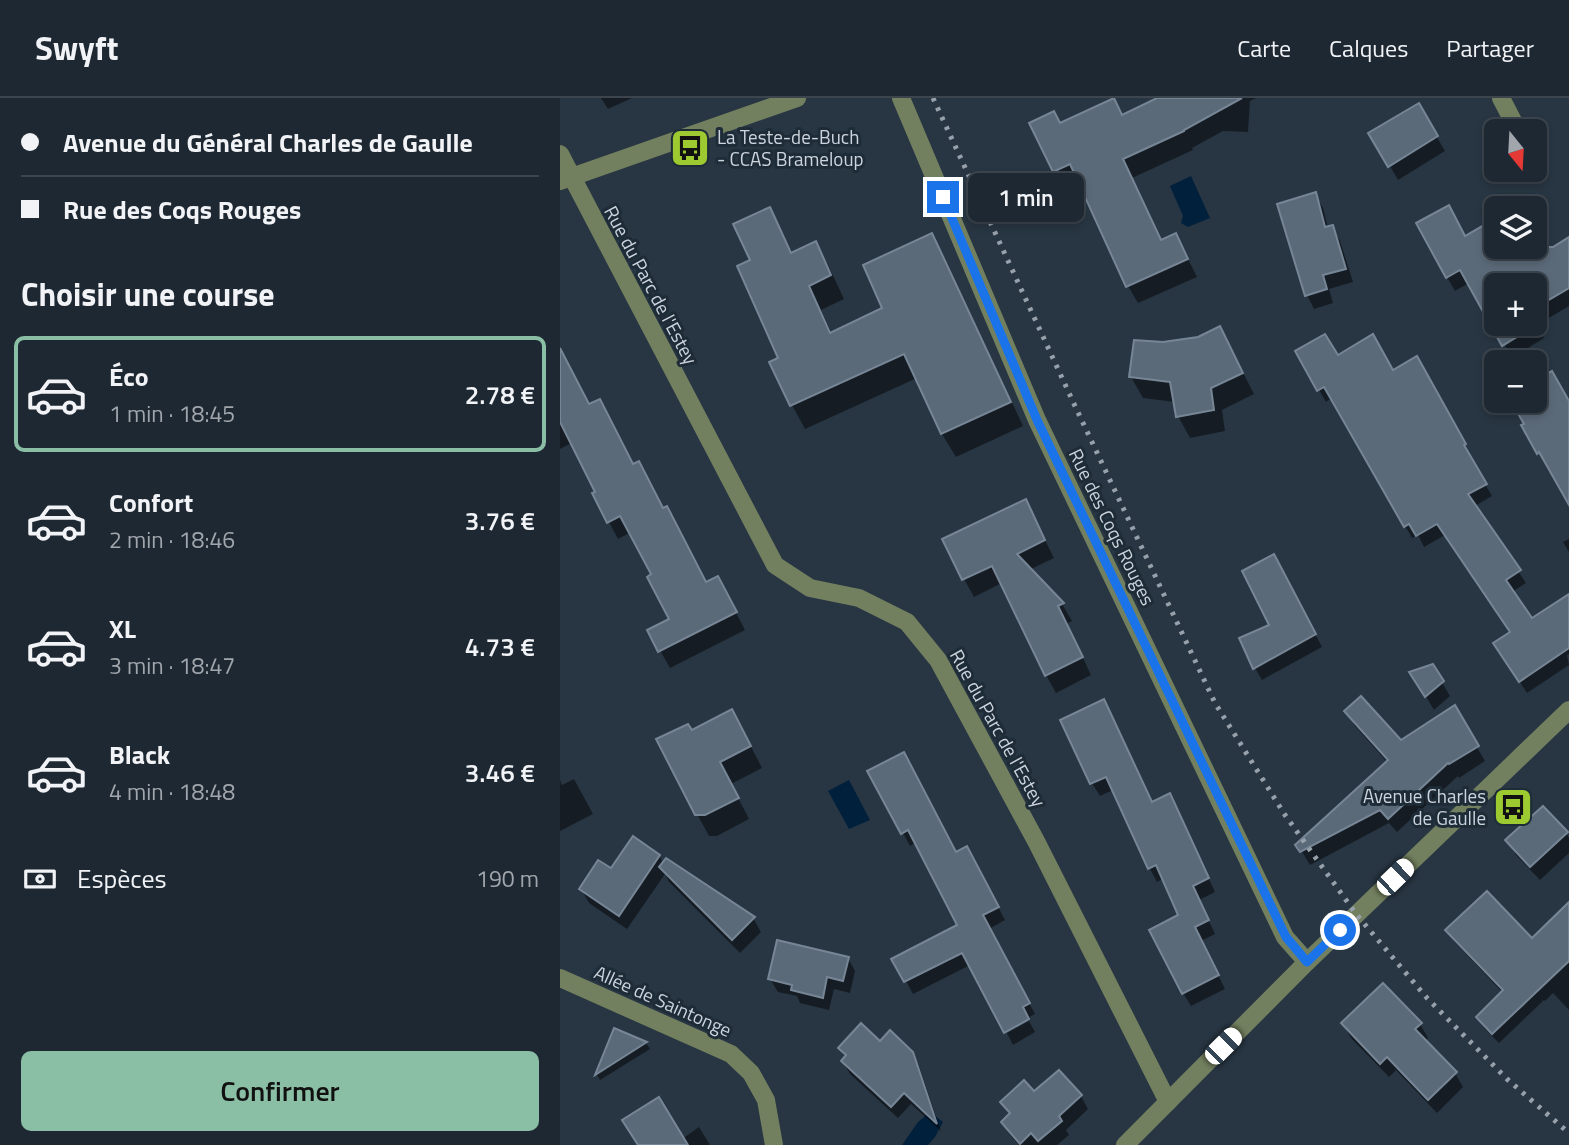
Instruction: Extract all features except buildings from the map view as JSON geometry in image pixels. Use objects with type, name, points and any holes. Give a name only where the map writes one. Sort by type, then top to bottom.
[{"type":"street","points":[[565,178],[797,98]]},
{"type":"street","name":"Rue des Coqs Rouges","points":[[901,98],[1037,420],[1286,937],[1307,962]]},
{"type":"street","points":[[1501,98],[1512,119]]},
{"type":"street","name":"Rue du Parc de l'Estey","points":[[560,154],[565,178],[775,565],[810,588],[859,597],[907,622],[938,660],[1036,841],[1168,1102]]},
{"type":"street","points":[[1125,1145],[1307,962],[1569,710]]},
{"type":"street","name":"Allée de Saintonge","points":[[560,978],[731,1054],[751,1073],[766,1100],[774,1145]]},
{"type":"water","points":[[1191,176],[1210,218],[1188,227],[1181,223],[1183,216],[1170,186]]},
{"type":"water","points":[[849,780],[870,820],[849,829],[828,791]]},
{"type":"water","points":[[930,1112],[943,1122],[935,1137],[928,1145],[902,1145],[918,1122]]},
{"type":"railway","points":[[933,98],[1215,703],[1285,815],[1356,914],[1427,998],[1507,1079],[1569,1133]]},
{"type":"place","name":"La Teste-de-Buch - CCAS Brameloup","points":[[690,148]]},
{"type":"place","name":"Avenue Charles de Gaulle","points":[[1513,807]]},
{"type":"route","points":[[943,197],[1037,420],[1286,937],[1307,962],[1340,930]]}]
